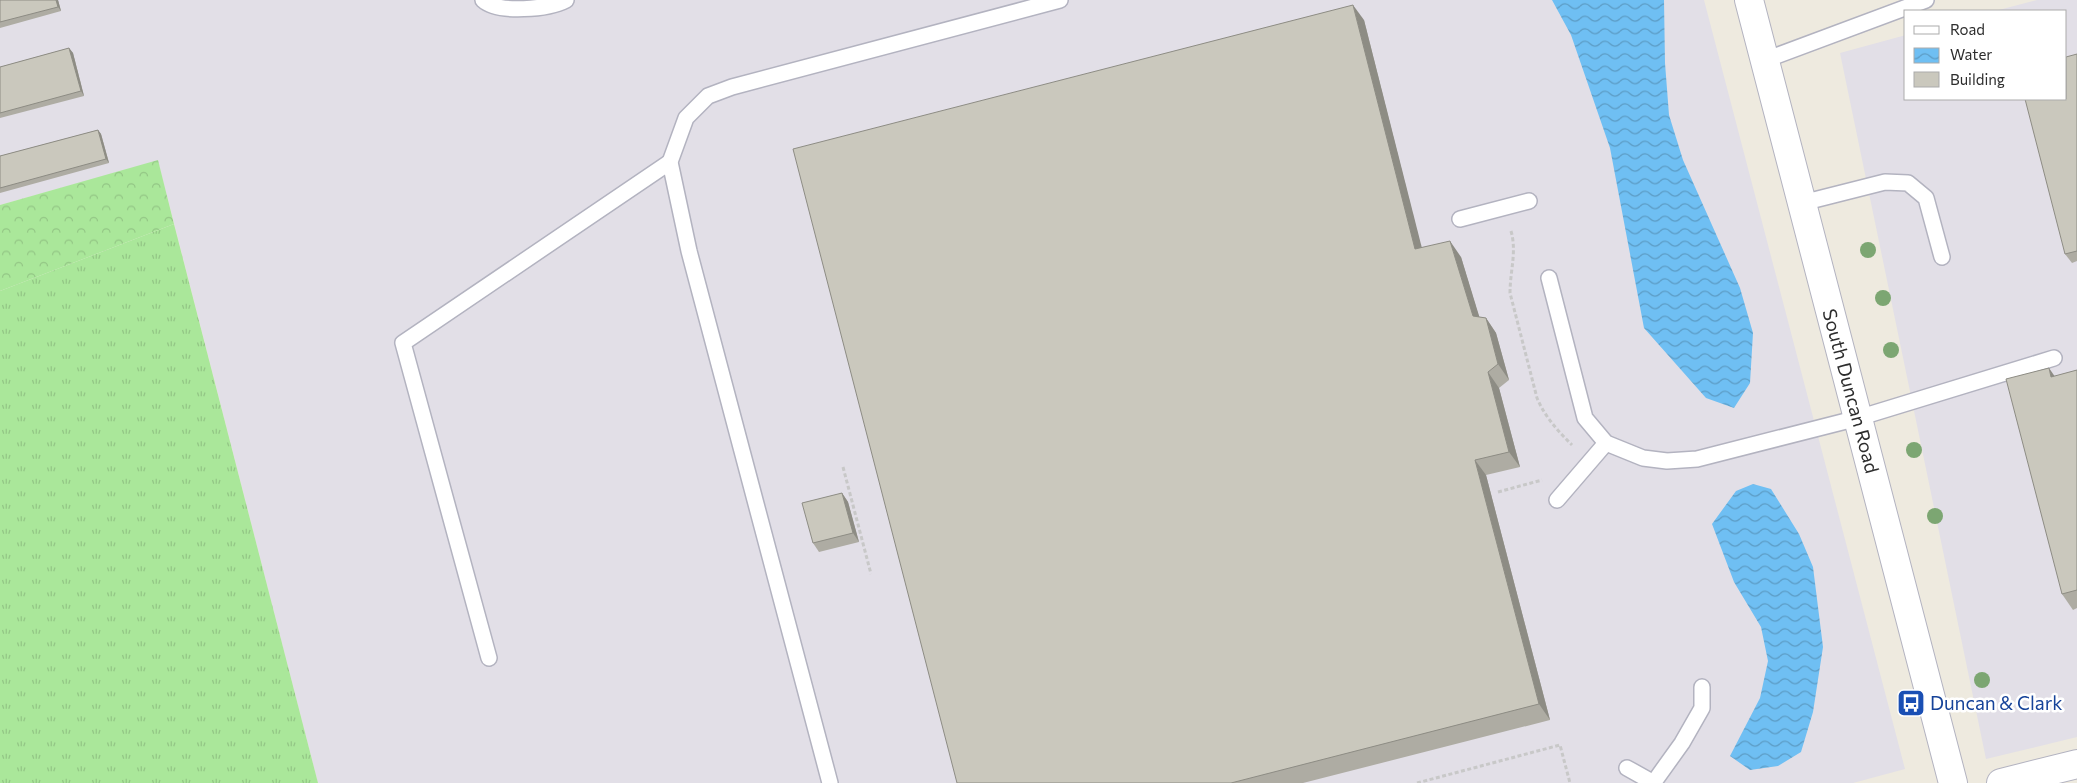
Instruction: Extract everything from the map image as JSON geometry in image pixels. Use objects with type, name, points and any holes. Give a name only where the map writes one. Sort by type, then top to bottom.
[{"type":"main road","name":"South Duncan Road","points":[[1749,0],[1953,783]]},
{"type":"main road","points":[[2001,783],[2077,764]]},
{"type":"lane","points":[[482,0],[488,5],[525,10],[566,0]]},
{"type":"lane","points":[[830,783],[690,251],[670,162],[686,118],[708,96],[732,87],[1060,0]]},
{"type":"lane","points":[[1765,60],[1926,0]]},
{"type":"lane","points":[[489,658],[403,343],[670,162]]},
{"type":"lane","points":[[1802,203],[1885,182],[1908,182],[1926,198],[1942,257]]},
{"type":"lane","points":[[1460,219],[1529,201]]},
{"type":"lane","points":[[1549,278],[1585,418],[1606,442],[1643,458],[1667,461],[1697,459],[1858,418],[2054,358]]},
{"type":"lane","points":[[1557,500],[1606,442]]},
{"type":"lane","points":[[1627,768],[1654,783],[1682,743],[1702,708],[1702,687]]},
{"type":"path","points":[[1510,226],[1514,239],[1514,260],[1510,278],[1510,293],[1537,398],[1542,410],[1552,424],[1572,445],[1574,452]]},
{"type":"path","points":[[844,467],[871,574]]},
{"type":"path","points":[[1498,492],[1546,479]]},
{"type":"path","points":[[1417,783],[1560,746],[1570,783]]},
{"type":"shaded area","points":[[0,0],[1704,0],[1905,769],[1853,783],[318,783],[158,161],[0,205]]},
{"type":"shaded area","points":[[2037,0],[2077,0],[2077,737],[1986,759],[1840,53],[1904,36],[1904,100],[2067,100],[2067,10],[1999,10]]},
{"type":"green space","points":[[158,160],[174,224],[0,291],[0,205]]},
{"type":"green space","points":[[174,224],[318,783],[0,783],[0,291]]},
{"type":"water","points":[[1552,0],[1664,0],[1665,63],[1669,115],[1683,160],[1740,288],[1753,333],[1750,383],[1734,408],[1706,398],[1644,328],[1610,148],[1571,35]]},
{"type":"water","points":[[1753,484],[1771,489],[1799,534],[1813,567],[1823,647],[1813,712],[1801,752],[1778,766],[1750,770],[1730,756],[1760,698],[1768,661],[1761,627],[1734,582],[1712,524],[1736,491]]},
{"type":"building","points":[[0,0],[56,0],[58,7],[0,22]]},
{"type":"building","points":[[1353,5],[1415,249],[1450,241],[1473,316],[1486,318],[1498,364],[1488,372],[1509,452],[1475,460],[1539,704],[1231,783],[957,783],[793,149]]},
{"type":"building","points":[[69,48],[81,91],[0,113],[0,67]]},
{"type":"building","points":[[2077,54],[2077,251],[2065,254],[2025,100],[2067,100],[2067,57]]},
{"type":"building","points":[[98,130],[106,159],[0,188],[0,156]]},
{"type":"building","points":[[2049,368],[2051,377],[2077,370],[2077,590],[2062,594],[2006,379]]},
{"type":"building","points":[[842,493],[853,533],[813,543],[802,503]]},
{"type":"place","name":"Duncan & Clark","points":[[1911,703]]}]
